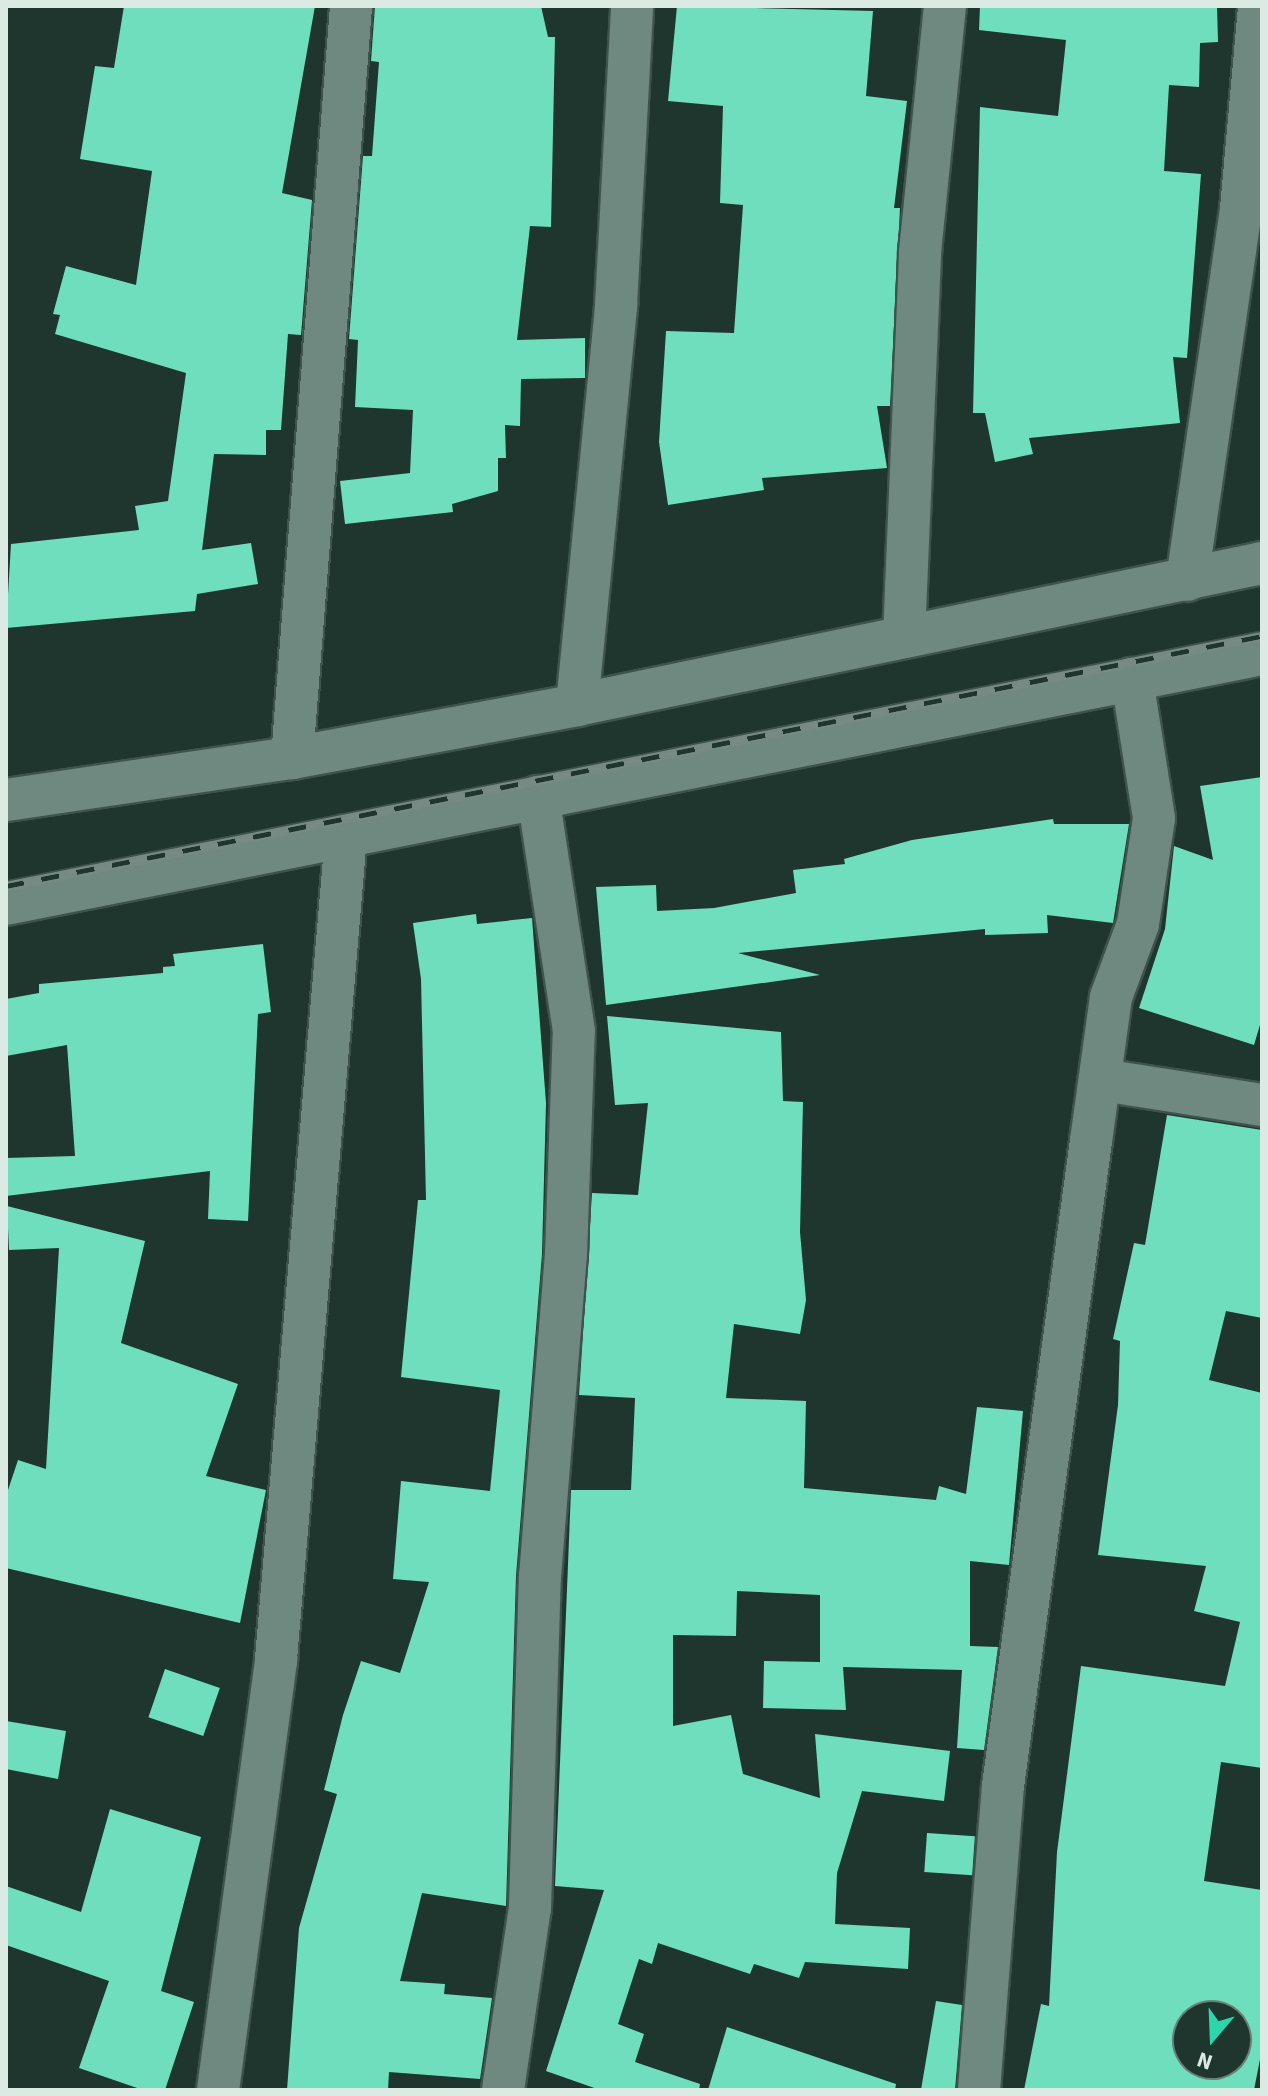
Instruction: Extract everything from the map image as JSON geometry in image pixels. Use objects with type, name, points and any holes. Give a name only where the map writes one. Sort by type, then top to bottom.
[{"type":"street","points":[[292,758],[351,6]]},
{"type":"street","points":[[577,705],[616,305],[632,6]]},
{"type":"street","points":[[904,637],[920,252],[945,6]]},
{"type":"street","points":[[1187,580],[1241,209],[1259,6]]},
{"type":"street","points":[[6,800],[292,758],[577,705],[1262,563]]},
{"type":"street","points":[[6,904],[1262,654]]},
{"type":"street","points":[[979,2090],[1003,1786],[1111,997],[1138,924],[1154,818],[1132,679]]},
{"type":"street","points":[[503,2090],[530,1908],[540,1577],[566,1255],[574,1031],[538,797]]},
{"type":"street","points":[[218,2090],[276,1659],[346,836]]},
{"type":"street","points":[[1102,1080],[1262,1105]]},
{"type":"building","points":[[124,6],[315,6],[282,193],[312,200],[301,335],[288,334],[281,430],[266,430],[266,455],[214,454],[202,550],[251,543],[258,584],[197,594],[195,611],[6,628],[11,544],[139,530],[135,506],[168,501],[186,373],[55,334],[60,315],[53,314],[66,266],[136,285],[152,171],[80,159],[95,66],[114,68]]},
{"type":"building","points":[[375,6],[541,6],[548,37],[555,37],[551,227],[530,226],[517,340],[585,338],[585,378],[521,379],[520,426],[505,425],[506,458],[498,458],[498,491],[452,504],[453,512],[345,524],[340,481],[410,473],[413,410],[355,407],[358,340],[349,339],[363,156],[372,156],[379,62],[371,61]]},
{"type":"building","points":[[677,6],[873,11],[866,96],[907,101],[894,208],[900,208],[890,406],[877,406],[887,468],[762,478],[764,490],[668,505],[659,442],[666,331],[734,333],[743,205],[720,203],[723,106],[668,101]]},
{"type":"building","points":[[980,6],[1217,6],[1218,42],[1200,43],[1199,87],[1169,85],[1164,171],[1201,174],[1187,358],[1173,357],[1180,423],[1029,438],[1033,454],[995,462],[985,413],[973,413],[980,107],[1058,116],[1066,40],[979,30]]},
{"type":"building","points":[[1262,777],[1262,1018],[1254,1045],[1139,1008],[1165,929],[1174,846],[1213,860],[1200,786]]},
{"type":"building","points":[[1053,819],[1054,824],[1129,824],[1113,923],[1047,915],[1048,933],[985,935],[985,929],[738,953],[820,975],[606,1005],[596,887],[656,885],[657,911],[714,908],[796,893],[793,870],[845,864],[844,859],[912,840]]},
{"type":"building","points":[[476,914],[477,924],[532,918],[546,1103],[542,1254],[516,1576],[506,1906],[422,1893],[400,1981],[445,1984],[444,1994],[492,1998],[480,2079],[389,2072],[388,2090],[287,2090],[299,1928],[337,1794],[324,1790],[343,1715],[361,1661],[400,1673],[429,1582],[393,1579],[401,1481],[490,1491],[500,1390],[401,1377],[418,1200],[426,1200],[421,979],[413,923]]},
{"type":"building","points":[[263,944],[271,1012],[258,1014],[248,1221],[208,1219],[210,1171],[6,1196],[6,1158],[75,1156],[67,1045],[6,1056],[6,999],[39,993],[39,984],[163,973],[163,967],[175,966],[173,954]]},
{"type":"building","points":[[607,1016],[781,1032],[783,1101],[803,1102],[800,1232],[806,1300],[800,1334],[734,1324],[726,1398],[806,1401],[804,1488],[936,1500],[939,1486],[966,1494],[977,1407],[1023,1411],[1009,1565],[970,1561],[970,1646],[998,1647],[984,1750],[957,1748],[962,1670],[843,1667],[846,1710],[763,1708],[764,1661],[820,1662],[820,1595],[737,1591],[736,1636],[673,1635],[673,1726],[731,1715],[743,1774],[820,1798],[815,1734],[950,1751],[944,1801],[862,1791],[837,1873],[835,1924],[910,1928],[908,1969],[805,1962],[799,1978],[754,1964],[750,1974],[658,1943],[652,1964],[639,1959],[618,2024],[644,2034],[635,2062],[700,2084],[699,2090],[600,2090],[546,2071],[604,1890],[555,1886],[571,1490],[631,1490],[635,1398],[579,1395],[592,1193],[638,1195],[648,1103],[615,1105]]},
{"type":"building","points":[[1167,1115],[1262,1130],[1262,1318],[1226,1311],[1209,1380],[1262,1393],[1262,1768],[1221,1762],[1204,1881],[1262,1890],[1262,2049],[1254,2090],[1024,2090],[1041,2004],[1049,2006],[1057,1852],[1081,1666],[1225,1686],[1240,1622],[1194,1611],[1206,1566],[1098,1555],[1118,1405],[1120,1341],[1113,1339],[1134,1243],[1145,1245]]},
{"type":"building","points":[[7,1206],[145,1241],[121,1343],[238,1384],[206,1476],[266,1490],[240,1623],[6,1568],[6,1496],[18,1460],[46,1469],[59,1248],[9,1250]]},
{"type":"building","points":[[165,1669],[220,1688],[203,1736],[148,1717]]},
{"type":"building","points":[[6,1721],[66,1731],[58,1779],[6,1769]]},
{"type":"building","points":[[110,1809],[201,1837],[161,1991],[194,2002],[165,2090],[143,2090],[79,2068],[109,1981],[6,1945],[6,1886],[81,1912]]},
{"type":"building","points":[[927,1833],[975,1836],[972,1875],[924,1872]]},
{"type":"building","points":[[936,2001],[962,2005],[955,2090],[921,2090]]},
{"type":"building","points":[[727,2027],[896,2084],[895,2090],[708,2090]]},
{"type":"railway","points":[[6,886],[1262,636]]}]
